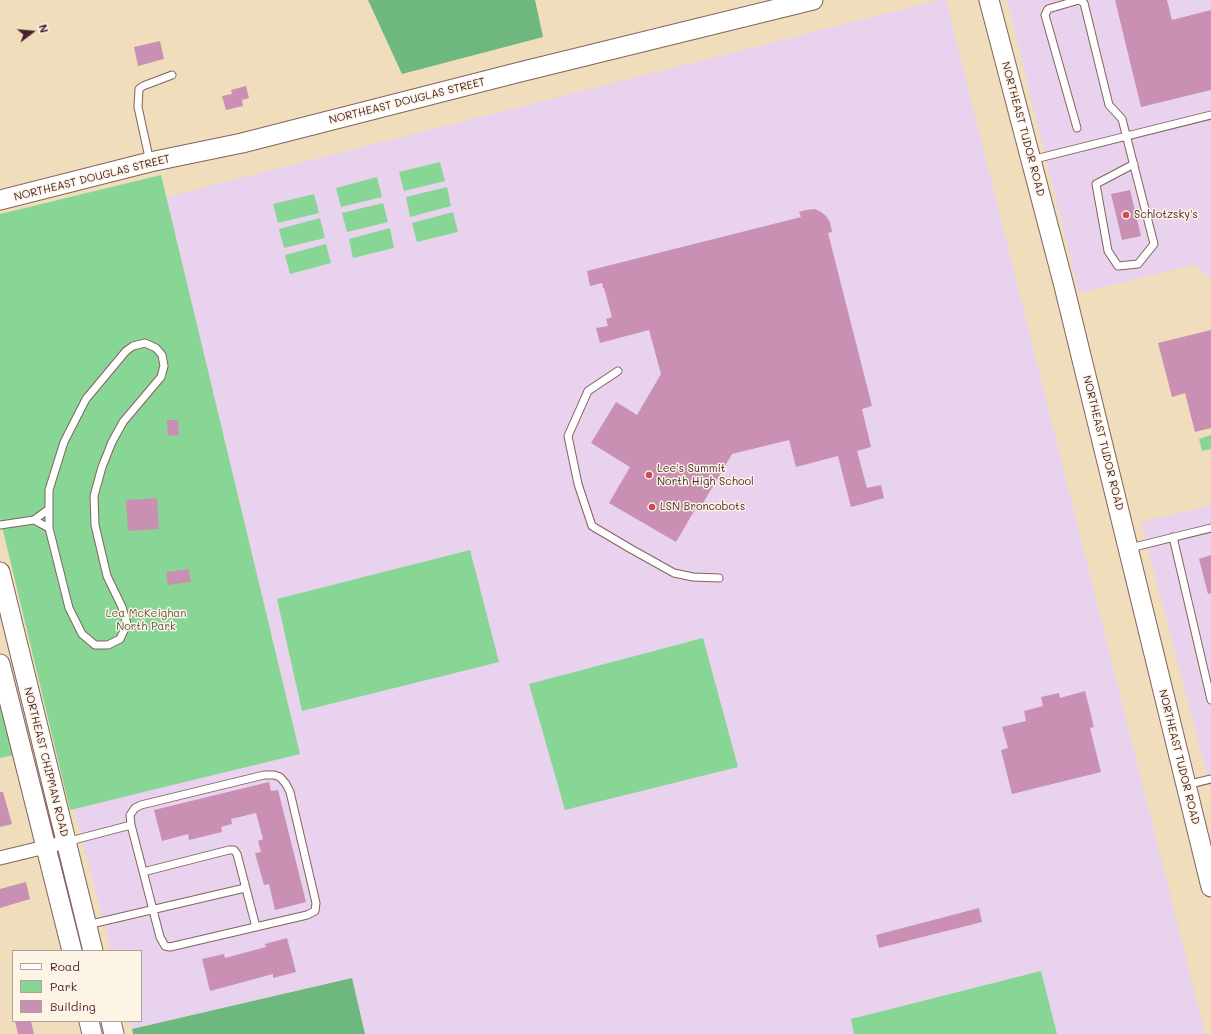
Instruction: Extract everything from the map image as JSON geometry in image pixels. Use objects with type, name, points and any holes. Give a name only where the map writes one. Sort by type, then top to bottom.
[{"type":"main road","name":"NORTHEAST DOUGLAS STREET","points":[[0,200],[150,162],[242,143],[520,72],[813,0]]},
{"type":"main road","name":"NORTHEAST TUDOR ROAD","points":[[989,0],[1063,282],[1211,887]]},
{"type":"main road","name":"NORTHEAST CHIPMAN ROAD","points":[[0,572],[93,950]]},
{"type":"main road","name":"NORTHEAST CHIPMAN ROAD","points":[[0,664],[72,950]]},
{"type":"main road","points":[[89,1022],[92,1034]]},
{"type":"main road","points":[[111,1022],[114,1034]]},
{"type":"street","points":[[0,858],[66,842]]},
{"type":"lane","points":[[1077,128],[1045,15],[1048,9],[1079,0],[1084,3],[1110,105],[1122,119],[1134,164],[1154,244],[1138,264],[1118,266],[1108,251],[1096,184],[1134,164]]},
{"type":"lane","points":[[150,162],[138,107],[139,89],[172,75]]},
{"type":"lane","points":[[1031,160],[1126,135],[1211,115]]},
{"type":"lane","points":[[145,343],[156,348],[162,355],[164,366],[161,377],[123,422],[112,442],[102,467],[94,496],[95,525],[107,576],[122,607],[127,624],[120,639],[108,645],[95,645],[82,634],[69,608],[49,528],[49,490],[64,442],[86,399],[126,351],[133,346],[145,343]]},
{"type":"lane","points":[[618,371],[588,391],[568,436],[578,484],[592,526],[674,573],[693,577],[719,578]]},
{"type":"lane","points":[[0,525],[34,520],[49,509]]},
{"type":"lane","points":[[34,520],[49,528]]},
{"type":"lane","points":[[1128,548],[1211,528]]},
{"type":"lane","points":[[1173,537],[1211,700]]},
{"type":"lane","points":[[264,775],[274,775],[280,777],[290,792],[316,903],[315,911],[307,915],[256,927],[170,947],[165,946],[160,937],[143,872],[131,825],[130,815],[135,808],[141,805],[264,775]]},
{"type":"lane","points":[[1186,785],[1211,779]]},
{"type":"lane","points":[[66,842],[131,825]]},
{"type":"lane","points":[[143,872],[234,850],[237,854],[256,927]]},
{"type":"lane","points":[[87,925],[245,888]]},
{"type":"shaded area","name":"Lee's Summit North High School","points":[[939,0],[946,0],[1205,1034],[365,1034],[352,978],[132,1029],[130,1022],[142,1022],[142,950],[111,950],[74,808],[300,753],[166,197]]},
{"type":"shaded area","points":[[1007,0],[1211,0],[1211,279],[1194,265],[1079,293]]},
{"type":"shaded area","points":[[1211,505],[1211,790],[1141,522]]},
{"type":"green space","points":[[368,0],[535,0],[543,37],[402,74]]},
{"type":"green space","points":[[440,162],[445,181],[404,191],[399,172]]},
{"type":"green space","name":"Lea McKeighan North Park","points":[[161,175],[300,754],[70,810],[0,518],[0,214]]},
{"type":"green space","points":[[377,177],[382,197],[341,207],[336,188]]},
{"type":"green space","points":[[447,187],[451,206],[410,217],[406,197]]},
{"type":"green space","points":[[314,194],[319,213],[278,223],[273,204]]},
{"type":"green space","points":[[383,203],[388,222],[347,232],[342,213]]},
{"type":"green space","points":[[453,212],[458,232],[417,242],[412,223]]},
{"type":"green space","points":[[320,218],[325,238],[284,248],[279,229]]},
{"type":"green space","points":[[390,228],[394,248],[353,258],[349,239]]},
{"type":"green space","points":[[326,244],[331,263],[290,274],[285,255]]},
{"type":"green space","points":[[1211,435],[1211,449],[1202,451],[1199,439]]},
{"type":"green space","points":[[470,550],[499,662],[302,711],[277,599]]},
{"type":"green space","points":[[703,638],[738,767],[565,810],[529,684]]},
{"type":"green space","points":[[0,698],[14,755],[0,758]]},
{"type":"green space","points":[[1041,971],[1057,1034],[854,1034],[851,1019]]},
{"type":"green space","points":[[352,978],[365,1034],[133,1034],[132,1029]]},
{"type":"building","points":[[1115,0],[1167,0],[1172,20],[1211,10],[1211,90],[1141,107]]},
{"type":"building","points":[[160,41],[164,59],[138,66],[134,47]]},
{"type":"building","points":[[246,86],[249,98],[242,100],[243,106],[226,110],[222,96],[232,94],[231,90]]},
{"type":"building","name":"Schlotzsky's","points":[[1130,190],[1141,236],[1122,240],[1111,194]]},
{"type":"building","name":"Lee's Summit North High School","points":[[815,209],[826,216],[830,222],[832,232],[828,233],[872,406],[862,409],[871,447],[857,451],[867,488],[881,485],[884,498],[851,507],[838,456],[796,467],[789,440],[732,454],[700,508],[697,506],[676,542],[609,503],[630,467],[591,443],[616,402],[637,415],[661,374],[649,330],[600,343],[596,328],[608,326],[606,319],[612,317],[602,283],[590,286],[587,271],[801,217],[799,212]]},
{"type":"building","points":[[1211,330],[1211,428],[1195,432],[1185,393],[1172,397],[1158,343]]},
{"type":"building","points":[[167,420],[178,420],[179,435],[168,436]]},
{"type":"building","points":[[157,498],[159,529],[128,531],[126,500]]},
{"type":"building","points":[[1211,555],[1211,593],[1208,594],[1199,559]]},
{"type":"building","points":[[189,569],[191,582],[168,585],[166,572]]},
{"type":"building","points":[[1085,691],[1094,727],[1090,728],[1101,772],[1012,794],[1001,750],[1008,748],[1002,727],[1026,721],[1024,711],[1043,706],[1041,697],[1059,693],[1060,698]]},
{"type":"building","points":[[269,782],[271,791],[278,790],[306,902],[275,910],[269,884],[264,885],[255,853],[261,852],[258,841],[263,839],[256,813],[231,819],[232,824],[221,827],[222,832],[189,840],[188,834],[162,841],[154,810]]},
{"type":"building","points":[[0,792],[3,792],[12,824],[0,827]]},
{"type":"building","points":[[26,882],[30,899],[0,908],[0,889]]},
{"type":"building","points":[[979,908],[982,922],[879,948],[876,935]]},
{"type":"building","points":[[287,938],[296,972],[273,978],[273,974],[210,991],[202,959],[224,954],[225,958],[266,947],[265,944]]},
{"type":"building","points":[[15,1022],[31,1022],[34,1034],[18,1034]]},
{"type":"place","name":"Schlotzsky's","points":[[1126,215]]},
{"type":"place","name":"Lee's Summit North High School","points":[[649,475]]},
{"type":"place","name":"LSN Broncobots","points":[[652,507]]}]
